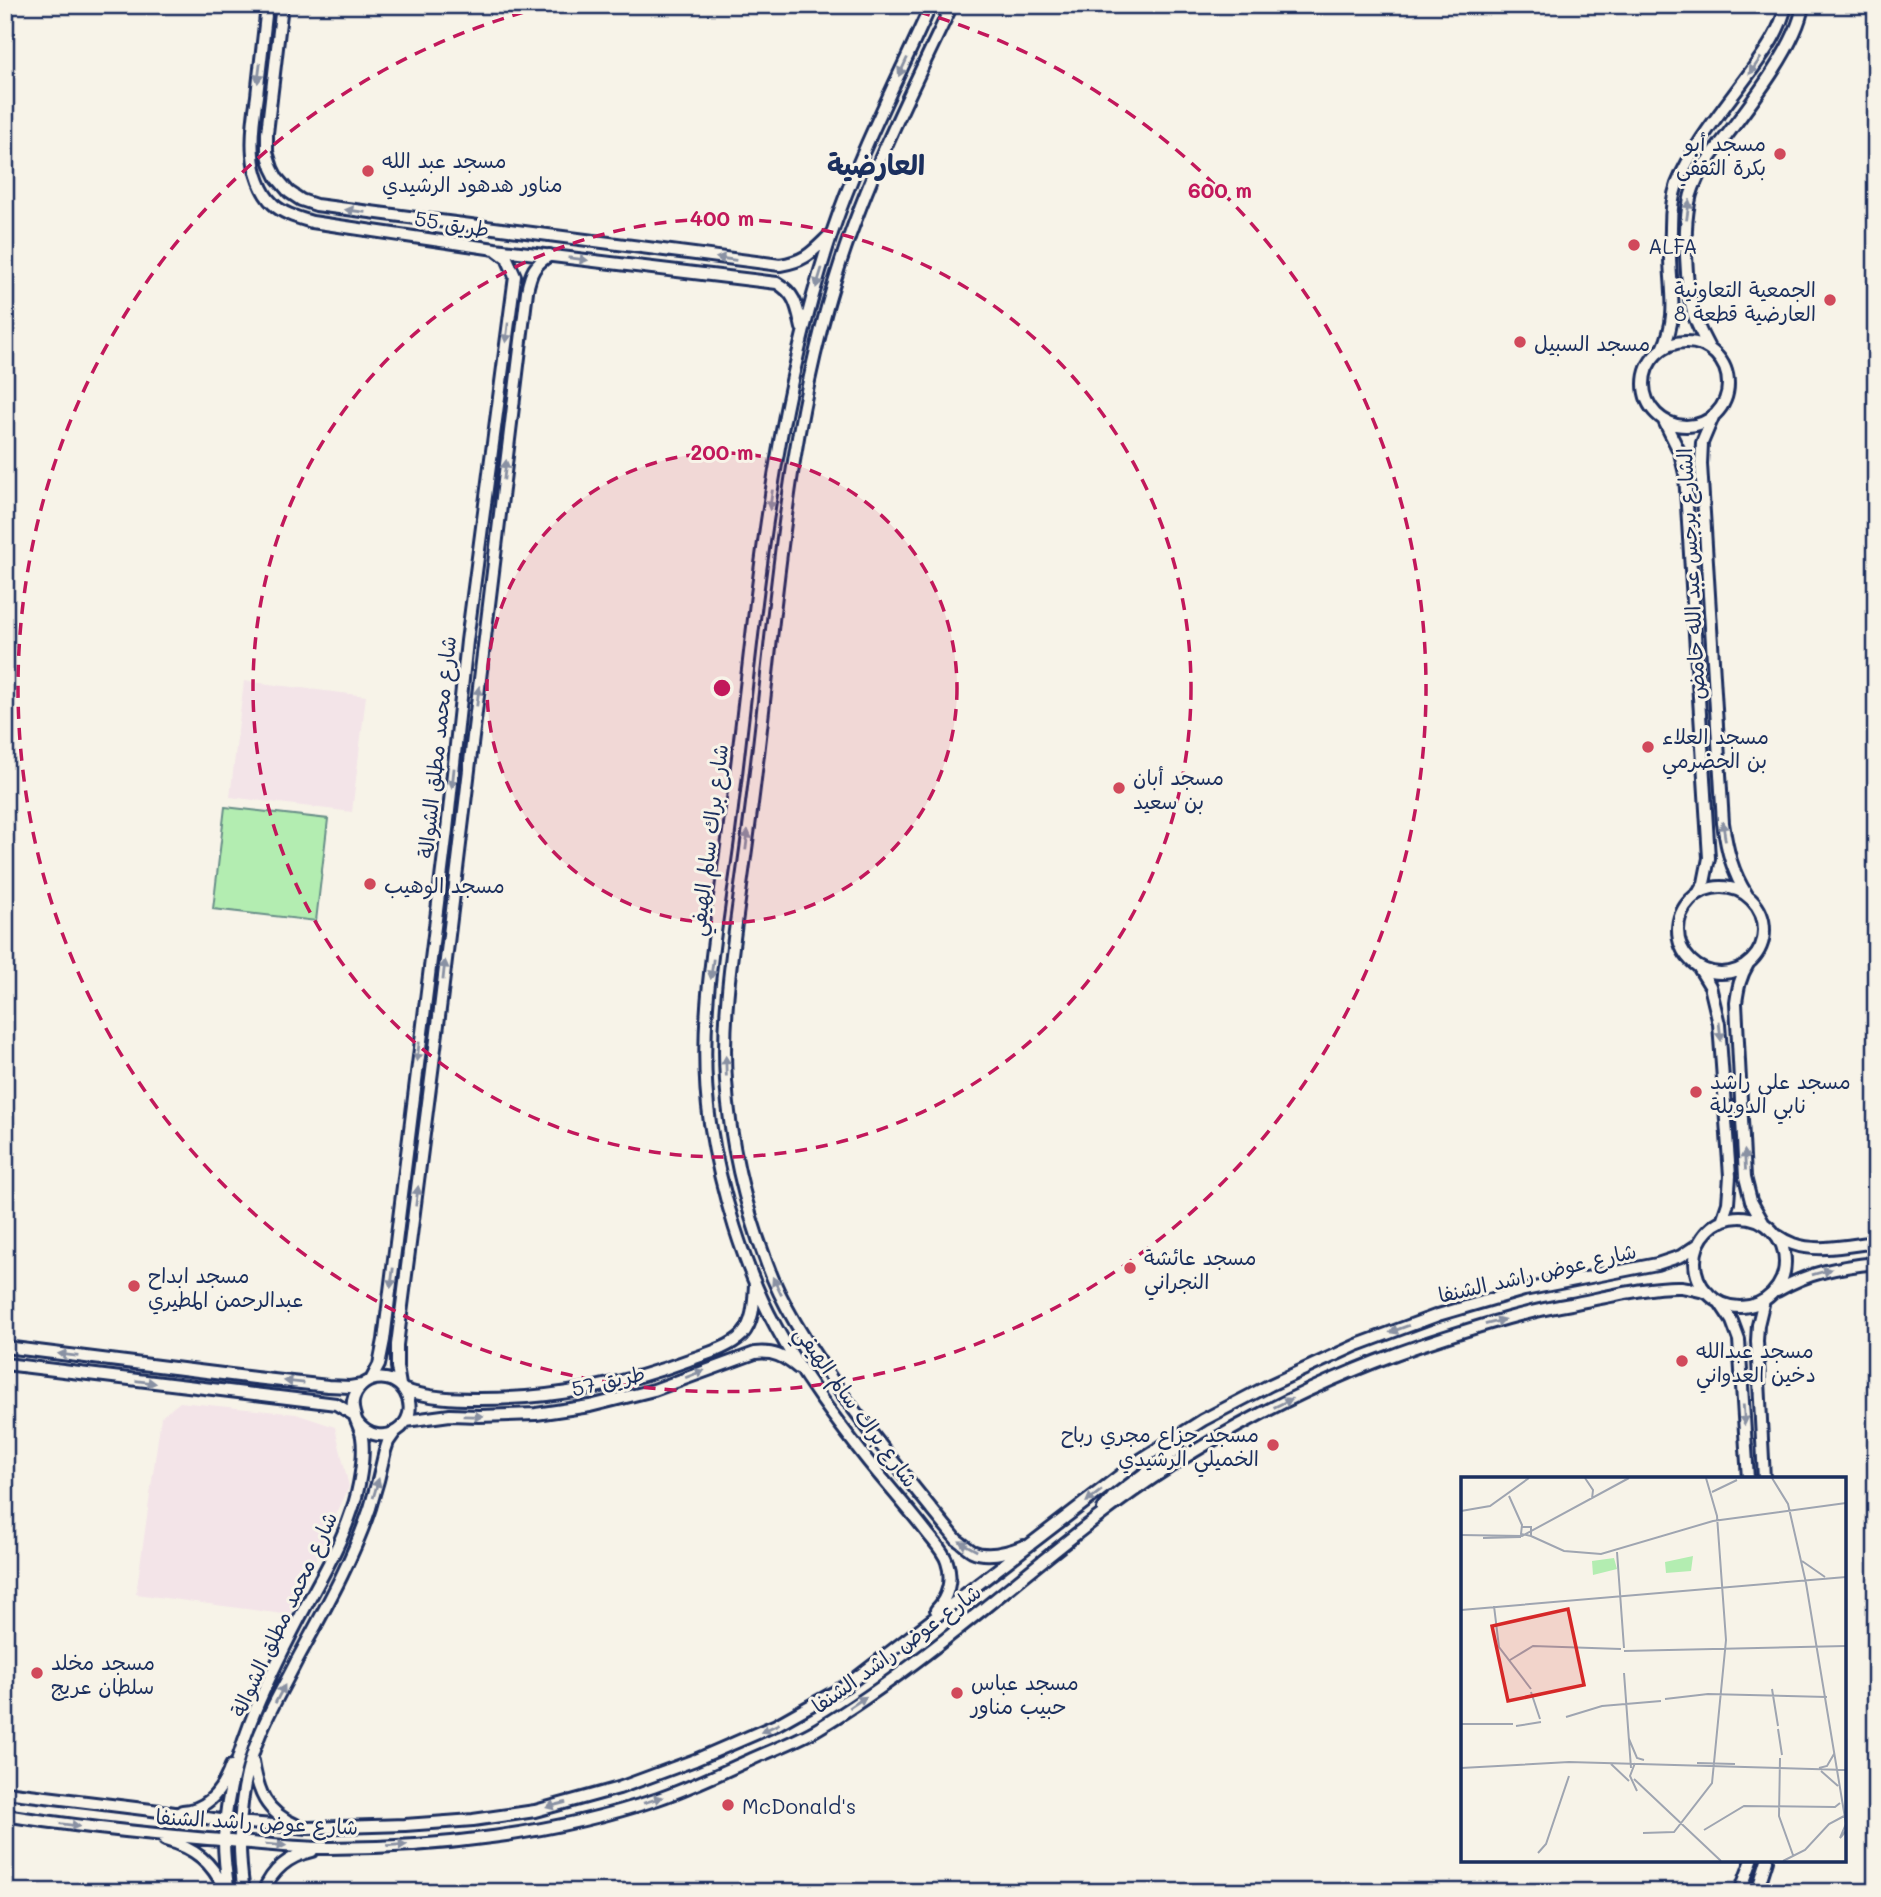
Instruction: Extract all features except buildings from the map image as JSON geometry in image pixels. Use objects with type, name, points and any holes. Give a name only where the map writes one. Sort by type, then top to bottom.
[{"type":"street","name":"طريق 55","points":[[267,5],[253,131],[253,155],[256,173],[272,204],[296,218],[312,222],[495,249],[776,284],[789,290],[803,330]]},
{"type":"street","name":"طريق 55","points":[[282,5],[267,152],[277,178],[289,192],[301,200],[316,205],[401,218],[780,265],[804,259],[832,233]]},
{"type":"street","name":"شارع براك سالم الهيفي","points":[[917,1630],[942,1604],[949,1577],[947,1562],[903,1502],[868,1461],[806,1375],[775,1325],[732,1220],[710,1124],[705,1068],[706,1014],[779,439],[803,330],[832,233],[856,169],[931,5]]},
{"type":"street","name":"شارع براك سالم الهيفي","points":[[952,5],[858,215],[817,346],[796,450],[734,940],[725,1042],[726,1084],[737,1163],[760,1245],[768,1268],[804,1338],[849,1404],[957,1540],[972,1551],[989,1554],[1014,1550],[1033,1543]]},
{"type":"street","points":[[1662,349],[1670,329],[1674,304],[1670,259],[1674,194],[1690,158],[1764,52],[1779,26],[1786,5]]},
{"type":"street","points":[[1709,348],[1698,327],[1690,295],[1686,226],[1689,203],[1703,167],[1773,71],[1794,34],[1803,5]]},
{"type":"street","points":[[891,92],[898,99],[908,99]]},
{"type":"street","points":[[883,111],[893,113],[898,122]]},
{"type":"street","points":[[381,232],[386,222],[382,215]]},
{"type":"street","points":[[399,234],[401,218]]},
{"type":"street","name":"شارع محمد مطلق الشوالة","points":[[367,1383],[379,1365],[384,1339],[472,606],[515,276],[507,258],[495,249]]},
{"type":"street","name":"شارع محمد مطلق الشوالة","points":[[402,1388],[398,1373],[397,1345],[527,291],[533,270],[539,262],[551,256]]},
{"type":"street","points":[[762,282],[768,277],[769,270],[764,264]]},
{"type":"street","points":[[513,289],[521,284],[527,291]]},
{"type":"street","points":[[1676,342],[1702,344],[1709,348],[1726,368],[1729,384],[1725,401],[1713,417],[1700,424],[1675,425],[1663,419],[1649,404],[1644,387],[1650,362],[1662,349],[1676,342]]},
{"type":"street","name":"الشارع برجس عبد الله حامض","points":[[1713,417],[1702,443],[1701,464],[1723,823],[1736,879],[1747,895]]},
{"type":"street","name":"الشارع برجس عبد الله حامض","points":[[1663,419],[1680,453],[1685,474],[1709,858],[1704,883],[1699,892]]},
{"type":"street","points":[[767,526],[776,530],[786,526]]},
{"type":"street","points":[[764,544],[773,540],[783,546]]},
{"type":"street","points":[[476,575],[483,582],[492,579]]},
{"type":"street","points":[[472,606],[481,597],[486,598],[489,604]]},
{"type":"street","points":[[724,874],[743,879]]},
{"type":"street","points":[[1722,1221],[1728,1203],[1730,1176],[1719,1024],[1710,986],[1699,968],[1682,950],[1678,928],[1684,907],[1699,892],[1723,886],[1747,895],[1761,913],[1764,924],[1761,947],[1742,975],[1736,1003],[1745,1177],[1751,1201],[1764,1224]]},
{"type":"street","points":[[716,939],[720,934],[726,933],[734,940]]},
{"type":"street","points":[[1699,968],[1719,974],[1730,973],[1749,964]]},
{"type":"street","points":[[425,997],[432,1004],[441,1000]]},
{"type":"street","points":[[422,1026],[430,1019],[435,1021],[437,1028]]},
{"type":"street","points":[[1748,1477],[1739,1340],[1732,1321],[1720,1303],[1707,1293],[1699,1281],[1695,1266],[1699,1244],[1706,1233],[1722,1221],[1742,1217],[1755,1219],[1792,1244],[1805,1247],[1876,1242]]},
{"type":"street","points":[[1764,1477],[1757,1340],[1758,1325],[1768,1297],[1780,1282],[1784,1269],[1784,1254],[1778,1236]]},
{"type":"street","name":"شارع عوض راشد الشنفا","points":[[5,1792],[226,1821],[308,1828],[473,1820],[535,1811],[619,1788],[695,1760],[776,1725],[847,1685],[1140,1460],[1203,1420],[1270,1385],[1357,1345],[1438,1315],[1524,1290],[1657,1264],[1681,1256],[1699,1244]]},
{"type":"street","points":[[1720,1303],[1746,1307],[1791,1282],[1826,1270],[1876,1263]]},
{"type":"street","name":"طريق 57","points":[[402,1388],[418,1395],[441,1398],[495,1399],[551,1395],[672,1366],[735,1341],[744,1332],[754,1304],[755,1281]]},
{"type":"street","name":"شارع عوض راشد الشنفا","points":[[5,1815],[135,1833],[329,1848],[433,1843],[536,1830],[658,1798],[717,1775],[818,1729],[902,1673],[1131,1493],[1199,1449],[1327,1381],[1395,1353],[1472,1328],[1548,1308],[1664,1288],[1691,1288],[1707,1293]]},
{"type":"street","points":[[5,1347],[328,1386],[349,1387],[386,1378],[402,1388],[410,1406],[406,1422],[395,1432],[374,1435],[364,1430],[355,1419],[336,1405],[5,1364]]},
{"type":"street","name":"طريق 57","points":[[406,1422],[450,1415],[536,1414],[590,1406],[654,1390],[755,1353],[779,1354],[806,1375]]},
{"type":"street","points":[[252,1394],[257,1388],[255,1378]]},
{"type":"street","points":[[270,1396],[267,1389],[272,1380]]},
{"type":"street","points":[[355,1419],[354,1397],[367,1383]]},
{"type":"street","points":[[585,1388],[590,1396],[590,1406]]},
{"type":"street","name":"شارع محمد مطلق الشوالة","points":[[228,1892],[224,1840],[234,1774],[262,1693],[352,1512],[363,1446],[362,1434],[355,1419]]},
{"type":"street","name":"شارع محمد مطلق الشوالة","points":[[244,1892],[239,1861],[240,1822],[252,1756],[260,1734],[348,1561],[370,1509],[385,1451],[395,1432]]},
{"type":"street","points":[[1092,1522],[1113,1497],[1177,1449],[1177,1442],[1171,1440]]},
{"type":"street","points":[[903,1502],[913,1501],[919,1493]]},
{"type":"street","points":[[331,1595],[324,1592],[324,1587],[353,1526],[352,1512]]},
{"type":"street","points":[[168,1812],[194,1809],[217,1794],[228,1776],[240,1739],[252,1719]]},
{"type":"street","points":[[252,1756],[257,1784],[268,1806],[283,1818],[308,1828]]},
{"type":"street","points":[[5,1798],[60,1804],[85,1802]]},
{"type":"street","points":[[135,1833],[182,1844],[204,1859],[218,1874],[228,1892]]},
{"type":"street","points":[[262,1892],[269,1878],[296,1855],[329,1848]]},
{"type":"street","points":[[1740,1892],[1751,1862]]},
{"type":"street","points":[[1757,1892],[1766,1862]]},
{"type":"shaded area","points":[[244,681],[366,696],[352,812],[230,797]]},
{"type":"shaded area","points":[[180,1402],[296,1414],[335,1427],[349,1487],[290,1615],[136,1594],[161,1417]]},
{"type":"green space","points":[[225,807],[328,819],[316,921],[213,909]]},
{"type":"place","name":"مسجد أبو بكرة الثقفي","points":[[1780,154]]},
{"type":"place","name":"مسجد عبد الله مناور هدهود الرشيدي","points":[[368,171]]},
{"type":"place","name":"ALFA","points":[[1634,245]]},
{"type":"place","name":"الجمعية التعاونية العارضية قطعة 8","points":[[1830,300]]},
{"type":"place","name":"مسجد السبيل","points":[[1520,342]]},
{"type":"place","name":"مسجد العلاء بن الحضرمي","points":[[1648,747]]},
{"type":"place","name":"مسجد أبان بن سعيد","points":[[1119,788]]},
{"type":"place","name":"مسجد الوهيب","points":[[370,884]]},
{"type":"place","name":"مسجد علي راشد نابي الدويلة","points":[[1696,1092]]},
{"type":"place","name":"مسجد عائشة النجراني","points":[[1130,1268]]},
{"type":"place","name":"مسجد ابداح عبدالرحمن المطيري","points":[[134,1286]]},
{"type":"place","name":"مسجد عبدالله دخين العدواني","points":[[1682,1361]]},
{"type":"place","name":"مسجد جزاع مجري رباح الخميلي الرشيدي","points":[[1273,1445]]},
{"type":"place","name":"مسجد مخلد سلطان عريج","points":[[37,1673]]},
{"type":"place","name":"مسجد عباس حبيب مناور","points":[[957,1693]]},
{"type":"place","name":"McDonald's","points":[[728,1805]]},
{"type":"district","name":"العارضية","points":[[876,164]]}]
